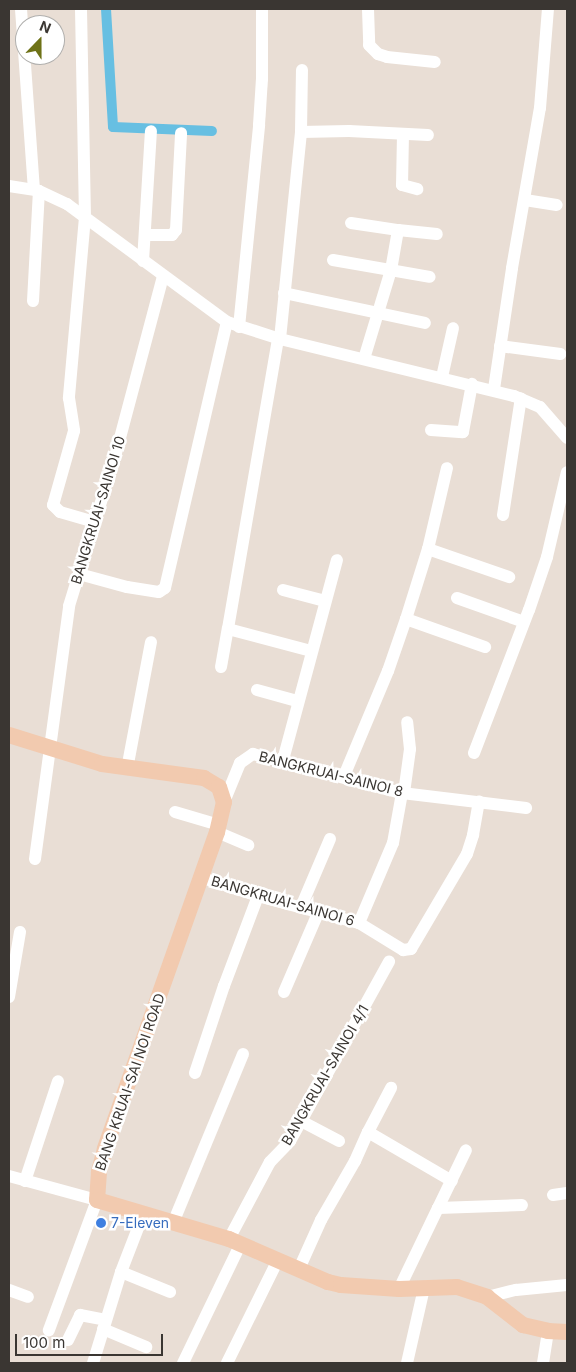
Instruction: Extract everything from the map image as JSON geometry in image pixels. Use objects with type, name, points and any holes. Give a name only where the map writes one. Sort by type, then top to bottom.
[{"type":"main road","points":[[9,735],[97,763],[126,769],[204,778],[219,787],[224,802]]},
{"type":"main road","name":"BANG KRUAI-SAI NOI ROAD","points":[[97,1200],[99,1172],[105,1149],[218,829],[224,802]]},
{"type":"main road","points":[[97,1200],[235,1241],[298,1269],[341,1285],[399,1289],[458,1288],[487,1297],[523,1325],[548,1331],[567,1332]]},
{"type":"street","points":[[21,9],[37,191],[33,301]]},
{"type":"street","points":[[80,9],[85,217],[69,398],[74,431],[54,505],[60,512],[95,522]]},
{"type":"street","points":[[79,574],[127,587],[159,592],[166,588],[233,325],[259,125],[262,9]]},
{"type":"street","points":[[368,9],[370,45],[378,54],[387,57],[435,62]]},
{"type":"street","points":[[494,390],[512,268],[540,108],[548,9]]},
{"type":"street","points":[[221,668],[279,339],[302,132],[302,70]]},
{"type":"street","points":[[143,261],[151,131]]},
{"type":"street","points":[[302,132],[349,131],[428,135]]},
{"type":"street","points":[[145,235],[172,235],[176,230],[181,132]]},
{"type":"street","points":[[403,134],[402,184],[417,189]]},
{"type":"street","points":[[10,186],[37,191],[58,198],[233,325],[279,339],[472,384],[521,398],[540,407],[567,438]]},
{"type":"street","points":[[525,200],[557,205]]},
{"type":"street","points":[[351,223],[437,234]]},
{"type":"street","points":[[364,359],[391,270],[398,230]]},
{"type":"street","points":[[333,260],[430,277]]},
{"type":"street","name":"BANGKRUAI-SAINOI 10","points":[[34,858],[66,621],[129,406],[163,276]]},
{"type":"street","points":[[284,293],[425,323]]},
{"type":"street","points":[[442,378],[453,328]]},
{"type":"street","points":[[500,346],[560,354]]},
{"type":"street","points":[[431,430],[463,432],[472,384]]},
{"type":"street","points":[[503,515],[521,398]]},
{"type":"street","points":[[344,776],[406,619],[428,549],[447,468]]},
{"type":"street","points":[[474,753],[547,557],[567,472]]},
{"type":"street","points":[[428,549],[509,577]]},
{"type":"street","points":[[283,760],[324,601],[337,560]]},
{"type":"street","points":[[283,590],[324,601]]},
{"type":"street","points":[[457,598],[524,622]]},
{"type":"street","points":[[406,619],[485,647]]},
{"type":"street","points":[[228,629],[311,652]]},
{"type":"street","points":[[126,769],[151,642]]},
{"type":"street","points":[[257,690],[297,701]]},
{"type":"street","points":[[360,923],[393,843],[410,749],[407,722]]},
{"type":"street","name":"BANGKRUAI-SAINOI 8","points":[[224,802],[238,768],[248,756],[253,754],[283,760],[403,793],[526,808]]},
{"type":"street","name":"BANGKRUAI-SAINOI 6","points":[[200,877],[258,896],[360,923],[403,950],[411,949],[416,945],[467,854],[473,835],[479,802]]},
{"type":"street","points":[[175,812],[218,829],[248,845]]},
{"type":"street","points":[[301,907],[330,839]]},
{"type":"street","points":[[195,1074],[224,986],[258,896]]},
{"type":"street","points":[[284,992],[318,913]]},
{"type":"street","points":[[9,997],[20,932]]},
{"type":"street","name":"BANGKRUAI-SAINOI 4/1","points":[[183,1363],[270,1162],[290,1141],[389,962]]},
{"type":"street","points":[[173,1223],[243,1054]]},
{"type":"street","points":[[25,1181],[58,1081]]},
{"type":"street","points":[[298,1269],[321,1220],[355,1161],[391,1088]]},
{"type":"street","points":[[301,1121],[339,1141]]},
{"type":"street","points":[[368,1132],[452,1181]]},
{"type":"street","points":[[399,1289],[466,1150]]},
{"type":"street","points":[[9,1176],[97,1200],[49,1330]]},
{"type":"street","points":[[553,1195],[567,1193]]},
{"type":"street","points":[[438,1208],[522,1205]]},
{"type":"street","points":[[93,1363],[121,1272],[143,1215]]},
{"type":"street","points":[[227,1363],[278,1260]]},
{"type":"street","points":[[121,1272],[170,1292]]},
{"type":"street","points":[[487,1297],[516,1290],[567,1284]]},
{"type":"street","points":[[406,1363],[424,1288]]},
{"type":"street","points":[[9,1290],[28,1297]]},
{"type":"street","points":[[68,1340],[80,1315],[105,1325],[146,1347]]},
{"type":"street","points":[[543,1363],[548,1331]]},
{"type":"waterway","points":[[106,9],[113,127],[212,131]]},
{"type":"place","name":"7-Eleven","points":[[101,1223]]}]
